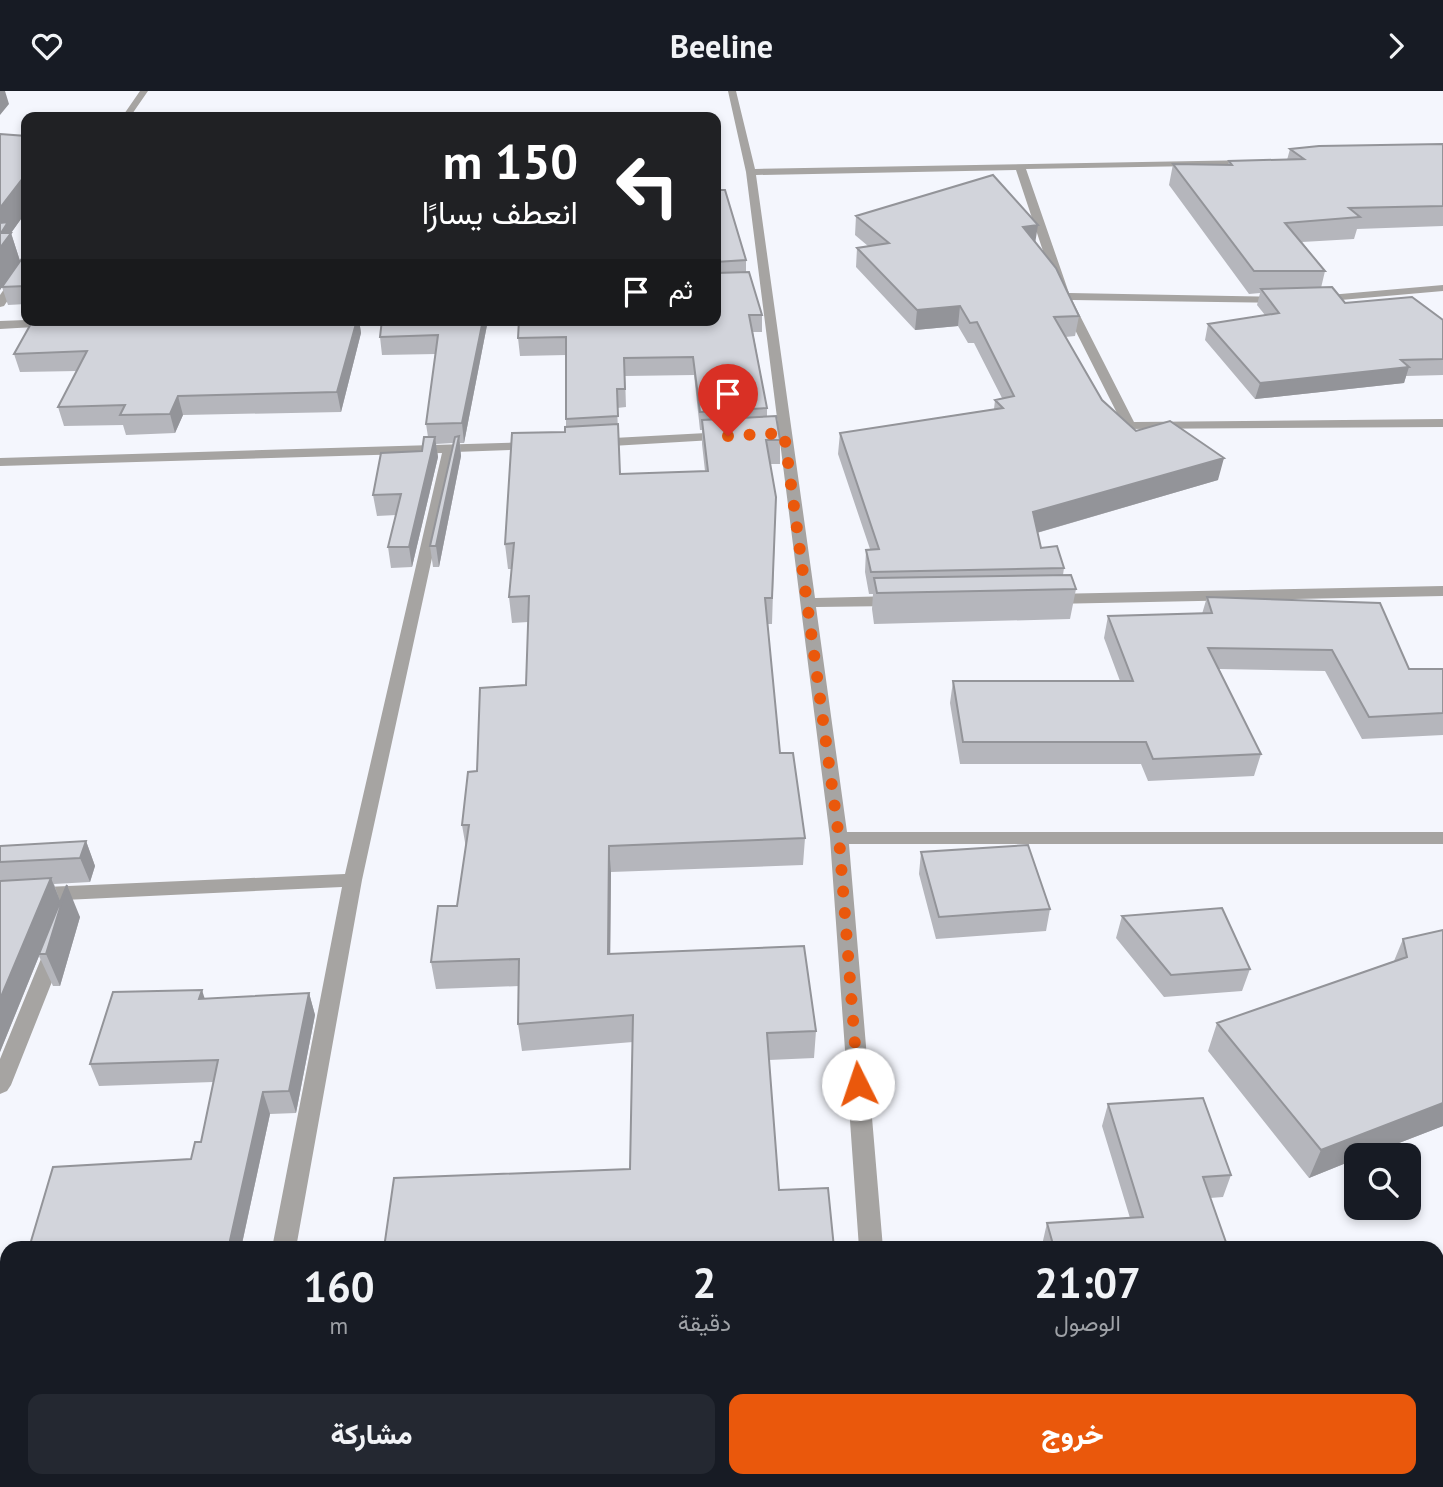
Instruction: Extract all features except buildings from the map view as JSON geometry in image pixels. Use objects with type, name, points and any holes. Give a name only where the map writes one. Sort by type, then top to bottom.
[{"type":"street","points":[[129,112],[144,91]]},
{"type":"street","points":[[732,91],[751,172],[759,282],[777,433],[807,603],[839,838],[870,1241]]},
{"type":"street","points":[[751,172],[1266,162]]},
{"type":"street","points":[[1020,167],[1064,296],[1130,426],[1443,422]]},
{"type":"street","points":[[0,304],[21,272]]},
{"type":"street","points":[[1064,296],[1304,300],[1443,288]]},
{"type":"street","points":[[0,325],[21,324]]},
{"type":"street","points":[[575,444],[742,435]]},
{"type":"street","points":[[0,462],[547,445]]},
{"type":"street","points":[[285,1241],[354,880],[449,450]]},
{"type":"street","points":[[1028,599],[1443,591]]},
{"type":"street","points":[[807,603],[904,601]]},
{"type":"street","points":[[839,838],[1443,838]]},
{"type":"street","points":[[0,896],[354,880]]},
{"type":"street","points":[[0,1086],[77,893]]},
{"type":"route","points":[[728,436],[784,433],[839,838],[858,1084]]}]
